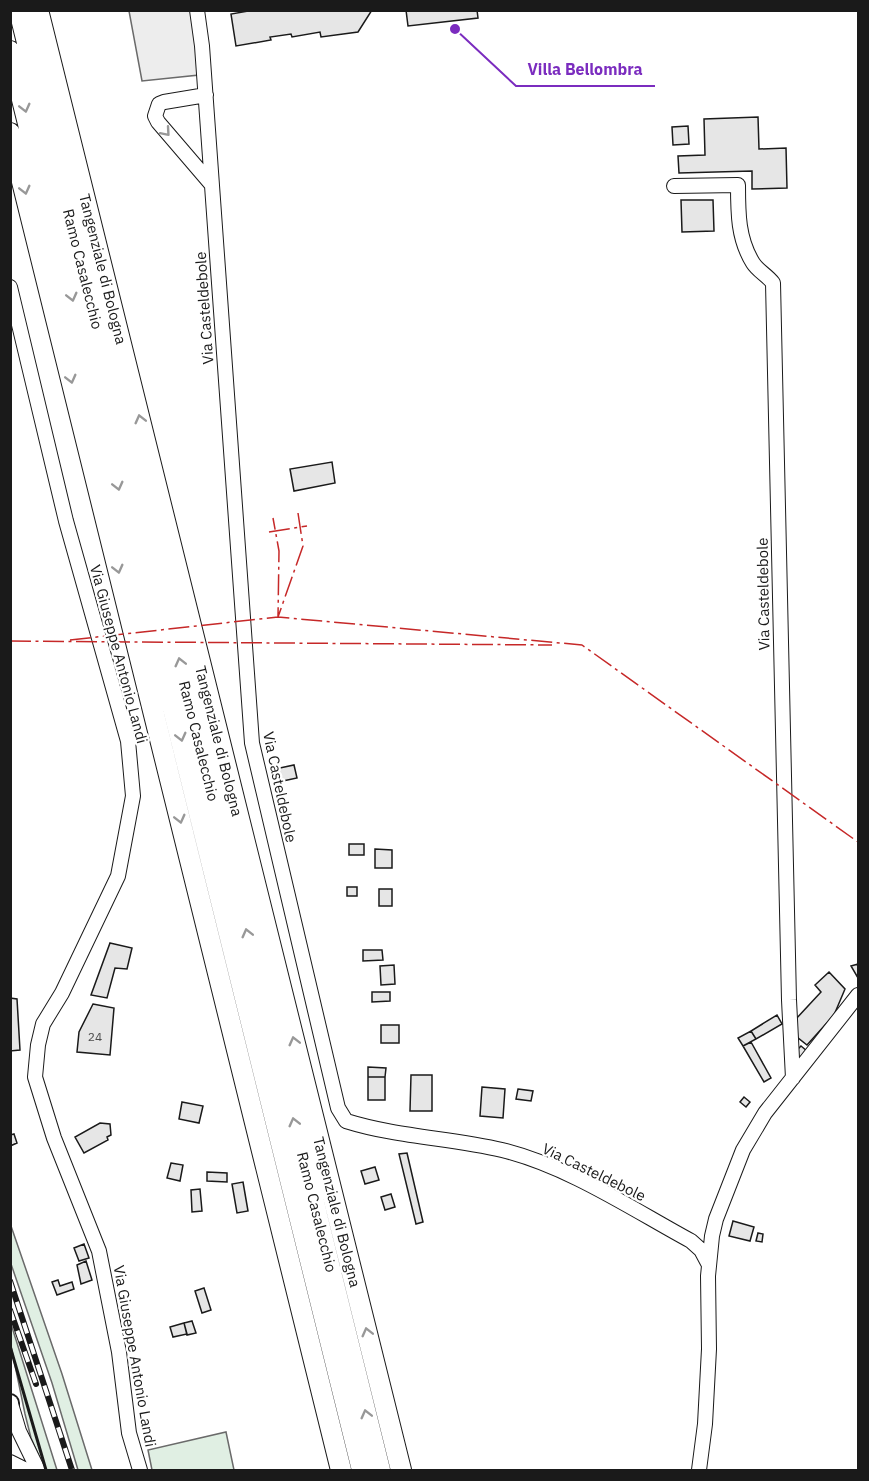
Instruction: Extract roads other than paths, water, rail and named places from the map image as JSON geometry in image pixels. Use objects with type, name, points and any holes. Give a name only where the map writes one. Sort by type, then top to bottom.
[{"type":"highway","name":"Ramo Casalecchio","points":[[19,10],[380,1470]]},
{"type":"highway","name":"Tangenziale di Bologna","points":[[38,10],[401,1470]]},
{"type":"highway","name":"Ramo Casalecchio","points":[[10,51],[362,1470]]},
{"type":"highway","points":[[10,133],[341,1470]]},
{"type":"street","name":"Via Casteldebole","points":[[197,10],[206,95],[252,743],[256,768],[339,1108],[346,1121],[374,1130],[502,1150],[536,1160],[572,1176],[691,1241],[701,1250],[709,1265]]},
{"type":"street","points":[[206,95],[159,104],[155,116],[212,185]]},
{"type":"street","name":"Via Casteldebole","points":[[674,186],[738,185],[739,230],[742,239],[754,265],[773,283],[789,1000],[793,1078]]},
{"type":"street","name":"Via Giuseppe Antonio Landi","points":[[10,287],[66,521],[128,741],[133,796],[118,876],[62,993],[43,1024],[38,1045],[35,1077],[54,1138],[99,1251],[119,1352],[129,1432],[140,1470]]},
{"type":"street","points":[[699,1470],[705,1424],[709,1265],[713,1229],[743,1150],[765,1113],[858,995]]},
{"type":"street","points":[[691,1241],[703,1238],[713,1229]]},
{"type":"street","points":[[11,1405],[15,1435],[31,1455],[39,1470]]},
{"type":"street","points":[[10,1462],[26,1470]]},
{"type":"railway","points":[[10,1281],[72,1470]]},
{"type":"railway","points":[[10,1310],[36,1384]]},
{"type":"place","name":"Villa Bellombra","points":[[455,29]]}]
